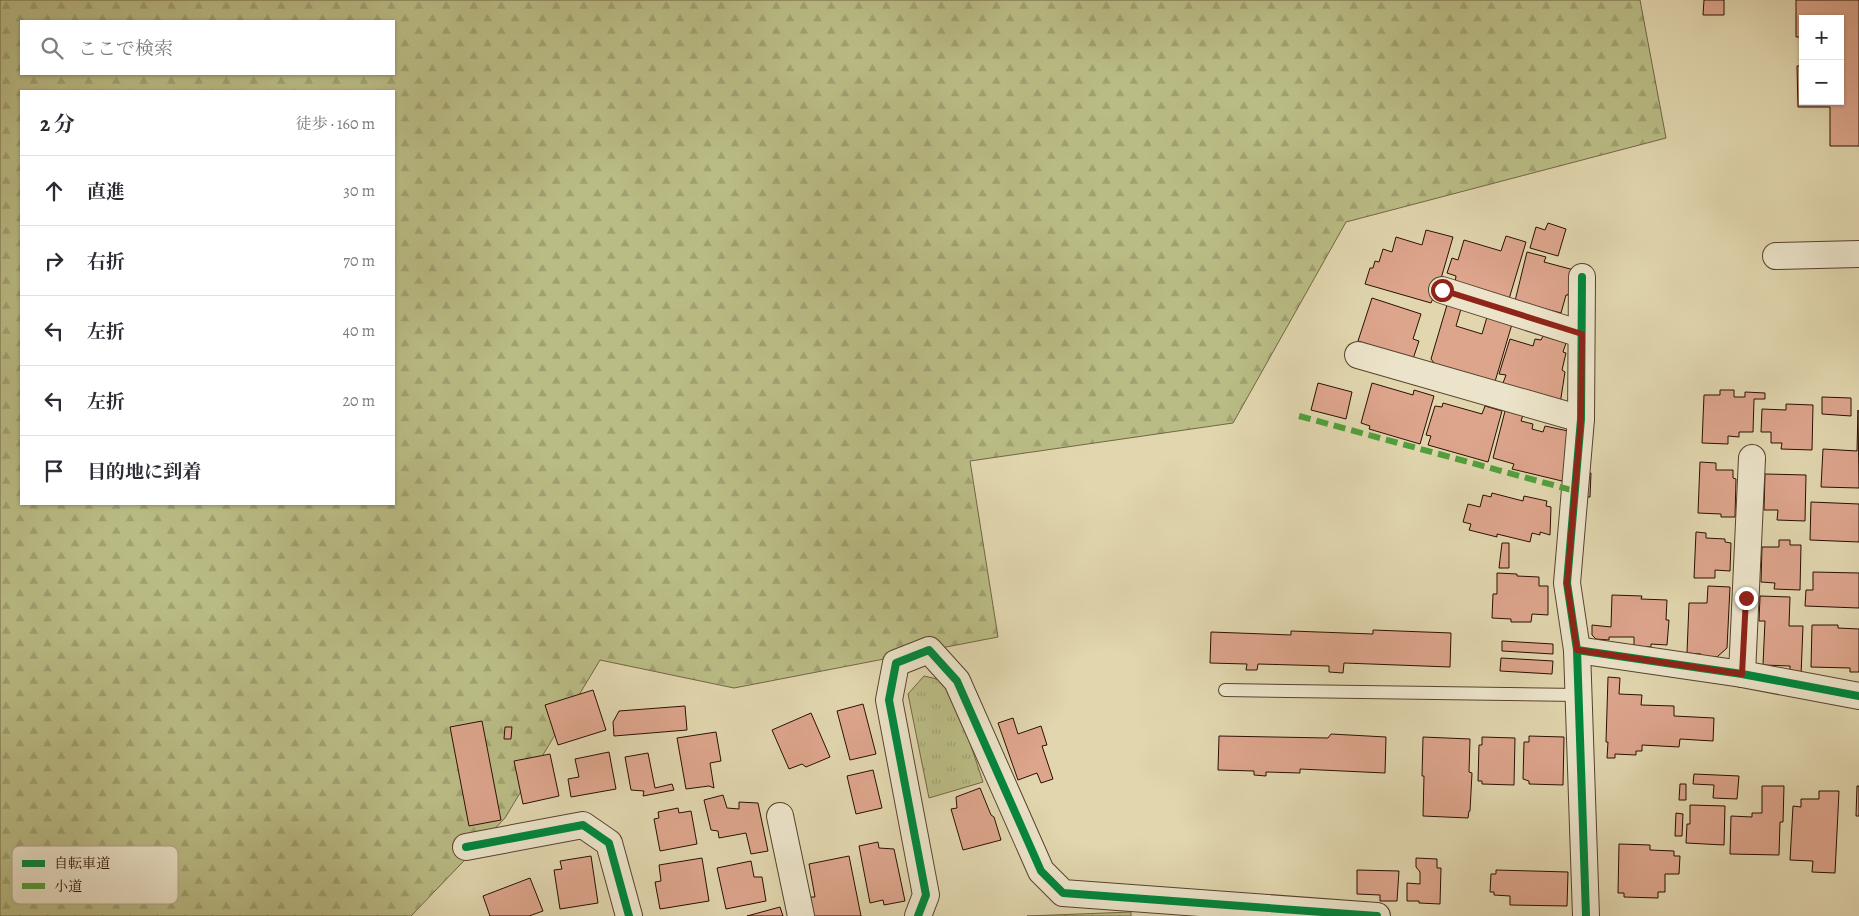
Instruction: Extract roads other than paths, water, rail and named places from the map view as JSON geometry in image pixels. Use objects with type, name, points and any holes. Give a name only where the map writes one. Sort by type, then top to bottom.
[{"type":"street","points":[[1776,256],[1859,254]]},
{"type":"street","points":[[1582,276],[1581,419],[1567,583],[1577,650],[1586,916]]},
{"type":"street","points":[[1442,290],[1582,334]]},
{"type":"street","points":[[1358,355],[1581,419]]},
{"type":"street","points":[[1742,674],[1752,458]]},
{"type":"street","points":[[918,916],[926,895],[889,700],[896,663],[929,650],[957,681],[1041,871],[1063,892],[1377,916]]},
{"type":"street","points":[[1577,650],[1742,674],[1859,696]]},
{"type":"street","points":[[780,816],[801,916]]},
{"type":"street","points":[[466,846],[583,825],[609,843],[629,916]]},
{"type":"lane","points":[[1225,690],[1578,695]]}]
